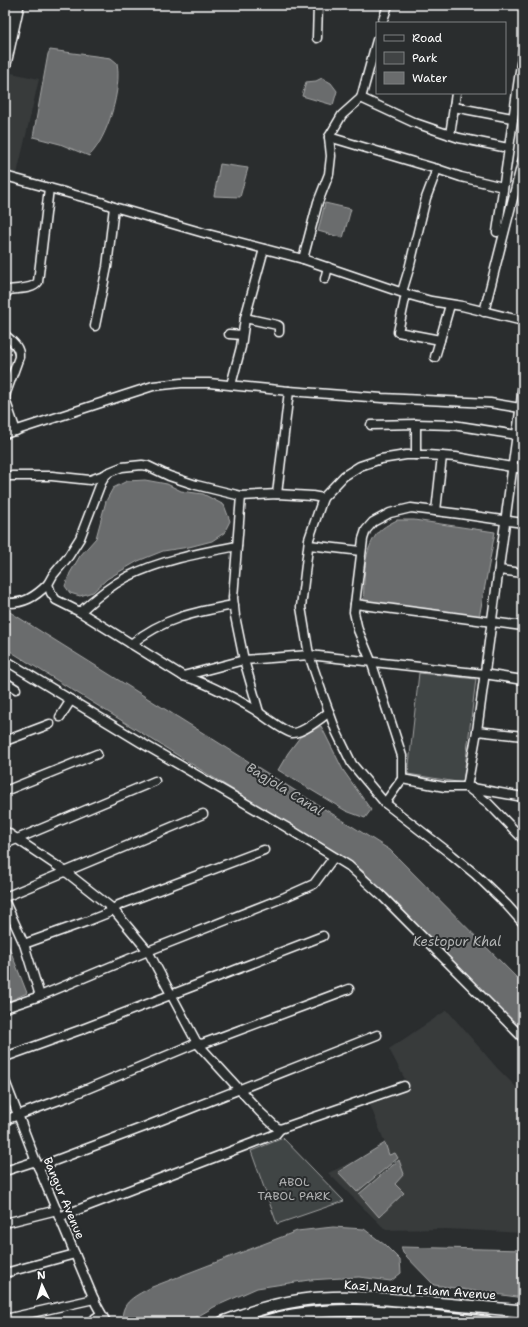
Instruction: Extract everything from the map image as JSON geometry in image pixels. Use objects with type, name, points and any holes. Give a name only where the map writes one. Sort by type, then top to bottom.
[{"type":"main road","points":[[5,17],[7,5]]},
{"type":"main road","points":[[5,64],[6,52],[18,5]]},
{"type":"main road","name":"Kazi Nazrul Islam Avenue","points":[[223,1322],[262,1308],[302,1300],[338,1298],[375,1298],[523,1311]]},
{"type":"main road","name":"Kazi Nazrul Islam Avenue","points":[[263,1322],[312,1312],[338,1310],[368,1311],[487,1322]]},
{"type":"street","points":[[317,38],[318,5]]},
{"type":"street","points":[[382,22],[388,5]]},
{"type":"street","points":[[303,259],[318,202],[329,174],[331,156],[329,137],[342,115],[361,98],[376,44]]},
{"type":"street","points":[[497,232],[512,118],[523,50]]},
{"type":"street","points":[[450,135],[456,94]]},
{"type":"street","points":[[361,98],[415,123],[450,135],[508,148]]},
{"type":"street","points":[[454,107],[512,118]]},
{"type":"street","points":[[329,137],[461,177],[503,187]]},
{"type":"street","points":[[484,312],[523,159]]},
{"type":"street","points":[[437,169],[426,198],[404,293],[398,332],[440,340]]},
{"type":"street","points":[[5,176],[204,233],[303,259],[404,293],[450,305],[462,306],[523,320]]},
{"type":"street","points":[[5,295],[9,290],[30,288],[35,286],[38,282],[49,188]]},
{"type":"street","points":[[94,326],[107,266],[114,207]]},
{"type":"street","points":[[232,385],[241,347],[245,318],[264,249]]},
{"type":"street","points":[[325,278],[328,267]]},
{"type":"street","points":[[435,357],[450,305]]},
{"type":"street","points":[[245,318],[278,325],[279,332]]},
{"type":"street","points":[[229,334],[242,335]]},
{"type":"street","points":[[5,335],[19,348],[20,352],[20,357],[6,393],[6,399],[16,431]]},
{"type":"street","points":[[467,787],[506,520],[523,379]]},
{"type":"street","points":[[5,434],[153,386],[181,382],[209,383],[382,398],[521,405]]},
{"type":"street","points":[[277,494],[289,391]]},
{"type":"street","points":[[416,424],[416,455]]},
{"type":"street","points":[[371,425],[453,425],[517,435]]},
{"type":"street","points":[[523,469],[456,457],[416,455],[381,459],[360,466],[344,476],[323,498],[309,545],[301,607],[309,655],[336,731],[352,764],[385,803],[475,874],[523,923]]},
{"type":"street","points":[[436,510],[442,456]]},
{"type":"street","points":[[5,476],[52,476],[90,480],[122,467],[142,465],[196,485],[241,496],[277,494],[323,498]]},
{"type":"street","points":[[5,603],[21,602],[37,594],[48,584],[80,538],[94,498],[107,474]]},
{"type":"street","points":[[241,496],[234,605],[244,660],[259,712]]},
{"type":"street","points":[[385,803],[402,779],[402,756],[371,661],[358,630],[354,612],[361,551],[365,534],[373,522],[390,513],[411,508],[436,510],[523,523]]},
{"type":"street","points":[[309,545],[361,551]]},
{"type":"street","points":[[80,612],[96,598],[127,577],[154,566],[190,556],[238,546]]},
{"type":"street","points":[[499,570],[523,573]]},
{"type":"street","points":[[48,584],[51,593],[56,600],[80,612],[183,676],[196,680],[259,712],[289,732],[293,733],[318,720],[329,712]]},
{"type":"street","points":[[355,604],[523,626]]},
{"type":"street","points":[[131,644],[146,632],[174,619],[198,612],[234,605]]},
{"type":"street","points":[[183,676],[244,660],[309,655],[484,674],[523,680]]},
{"type":"street","points":[[5,660],[349,866],[383,897],[523,1038]]},
{"type":"street","points":[[5,682],[16,689]]},
{"type":"street","points":[[60,717],[71,700]]},
{"type":"street","points":[[5,741],[50,724]]},
{"type":"street","points":[[476,730],[523,736]]},
{"type":"street","points":[[5,791],[98,754]]},
{"type":"street","points":[[402,779],[445,787],[467,787],[523,797]]},
{"type":"street","points":[[5,844],[154,780]]},
{"type":"street","points":[[467,787],[488,802],[523,839]]},
{"type":"street","points":[[5,897],[203,814]]},
{"type":"street","points":[[5,831],[66,872],[113,909],[148,951],[197,1043],[260,1112],[280,1129]]},
{"type":"street","points":[[24,944],[88,921],[108,913],[113,909],[133,900],[264,850]]},
{"type":"street","points":[[5,1008],[40,996],[314,884],[334,857]]},
{"type":"street","points":[[5,902],[24,944],[40,996]]},
{"type":"street","points":[[5,1057],[80,1030],[323,936]]},
{"type":"street","points":[[5,1120],[77,1093],[197,1043],[202,1044],[349,989]]},
{"type":"street","points":[[5,1171],[37,1164],[240,1090],[377,1035]]},
{"type":"street","name":"Bangur Avenue","points":[[5,1081],[37,1164],[94,1299],[106,1322]]},
{"type":"street","points":[[5,1223],[58,1214],[197,1165],[276,1134],[280,1129],[404,1086]]},
{"type":"street","points":[[5,1273],[76,1254]]},
{"type":"street","points":[[5,1319],[94,1299]]},
{"type":"street","points":[[90,1322],[101,1314]]},
{"type":"street","points":[[323,1322],[375,1322]]},
{"type":"shaded area","points":[[7,72],[39,79],[17,174],[5,171],[5,81]]},
{"type":"shaded area","points":[[447,1010],[498,1069],[523,1094],[523,1233],[446,1229],[386,1230],[328,1173],[386,1146],[369,1102],[409,1087],[389,1049]]},
{"type":"green space","points":[[419,673],[476,679],[463,783],[408,774]]},
{"type":"green space","name":"ABOL TABOL PARK","points":[[283,1138],[344,1201],[277,1224],[251,1151]]},
{"type":"water","points":[[50,50],[111,58],[117,63],[117,86],[112,112],[102,137],[96,148],[89,156],[60,144],[33,137]]},
{"type":"water","points":[[322,78],[331,83],[337,91],[333,105],[302,96],[306,82],[316,81]]},
{"type":"water","points":[[220,164],[248,168],[240,197],[214,196]]},
{"type":"water","points":[[325,203],[351,209],[343,238],[318,231]]},
{"type":"water","points":[[145,480],[167,484],[181,491],[203,494],[224,505],[230,521],[224,533],[212,541],[189,547],[163,551],[138,561],[107,579],[93,592],[80,596],[70,593],[65,586],[70,573],[80,556],[96,538],[106,501],[113,488],[127,481]]},
{"type":"water","points":[[397,520],[414,520],[495,532],[479,618],[363,603],[365,568],[368,551],[380,530]]},
{"type":"water","name":"Kestopur Khal","points":[[5,609],[390,850],[523,984],[523,1031],[362,870],[5,648]]},
{"type":"water","points":[[321,726],[343,770],[371,810],[365,818],[346,811],[278,770],[300,737]]},
{"type":"water","points":[[5,937],[27,993],[5,1003]]},
{"type":"water","points":[[385,1143],[389,1155],[395,1153],[398,1158],[357,1192],[338,1172]]},
{"type":"water","points":[[399,1160],[404,1174],[395,1184],[404,1193],[379,1217],[359,1194]]},
{"type":"water","points":[[333,1227],[364,1229],[385,1245],[400,1260],[401,1273],[391,1281],[359,1277],[309,1280],[257,1288],[214,1307],[188,1322],[123,1322],[122,1315],[126,1304],[135,1296],[152,1287],[297,1231]]},
{"type":"water","points":[[401,1247],[523,1250],[523,1298],[434,1285],[403,1253]]},
{"type":"water label","name":"Bagjola Canal","points":[[285,789]]}]
